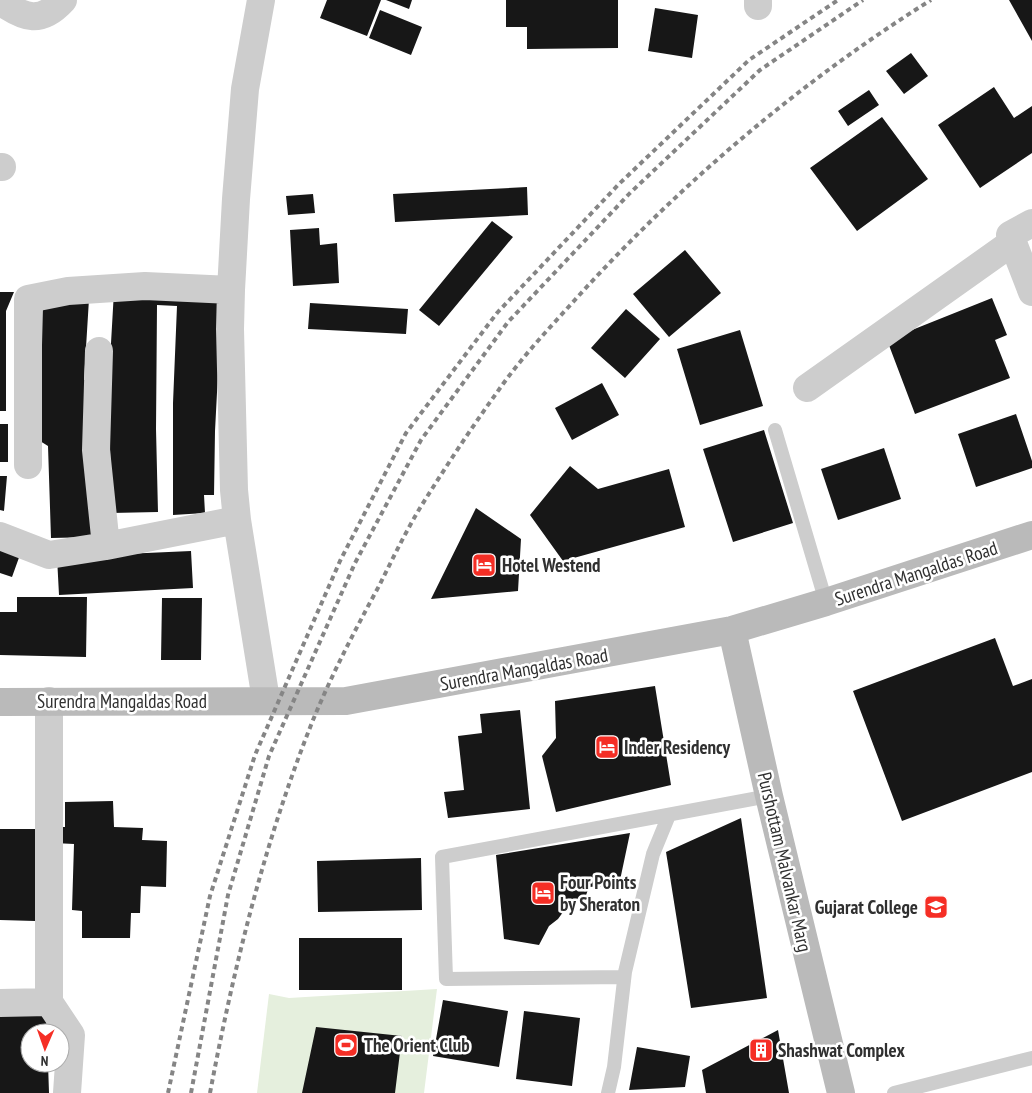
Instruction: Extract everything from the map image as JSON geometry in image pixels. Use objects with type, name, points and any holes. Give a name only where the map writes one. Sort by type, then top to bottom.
[{"type":"main road","name":"Surendra Mangaldas Road","points":[[0,702],[346,701],[732,630],[826,602],[1032,535]]},
{"type":"main road","name":"Purshottam Malvankar Marg","points":[[732,630],[769,796],[841,1093]]},
{"type":"street","points":[[0,1],[14,12],[27,16],[39,16],[49,13],[63,0]]},
{"type":"street","points":[[261,0],[245,90],[231,290],[234,471],[237,520],[266,700]]},
{"type":"street","points":[[807,388],[1023,232],[1032,292]]},
{"type":"street","points":[[28,465],[28,299],[68,291],[145,286],[231,290]]},
{"type":"street","points":[[99,351],[96,450],[106,546]]},
{"type":"street","points":[[0,536],[49,555],[106,546],[237,520]]},
{"type":"street","points":[[49,701],[49,1002],[72,1034],[66,1093]]},
{"type":"street","points":[[0,1003],[49,1002]]},
{"type":"lane","points":[[775,430],[826,602]]},
{"type":"lane","points":[[624,977],[446,979],[442,857],[769,796]]},
{"type":"lane","points":[[608,1093],[614,1067],[624,977],[654,854],[669,815]]},
{"type":"lane","points":[[894,1093],[1032,1058]]},
{"type":"green space","name":"The Orient Club","points":[[437,989],[424,1093],[257,1093],[269,994],[289,998]]},
{"type":"building","points":[[327,0],[381,0],[367,36],[320,18]]},
{"type":"building","points":[[386,0],[412,0],[409,9]]},
{"type":"building","points":[[506,0],[618,0],[618,48],[527,49],[527,27],[506,27]]},
{"type":"building","points":[[1009,0],[1032,0],[1032,41]]},
{"type":"building","points":[[655,8],[698,15],[692,58],[648,51]]},
{"type":"building","points":[[380,10],[422,27],[411,55],[369,38]]},
{"type":"building","points":[[911,53],[928,76],[904,94],[886,71]]},
{"type":"building","points":[[994,87],[1014,118],[1032,106],[1032,153],[980,188],[938,125]]},
{"type":"building","points":[[869,90],[879,105],[848,126],[838,111]]},
{"type":"building","points":[[882,117],[928,179],[857,231],[810,168]]},
{"type":"building","points":[[527,187],[528,215],[395,222],[393,194]]},
{"type":"building","points":[[313,194],[315,213],[288,215],[286,196]]},
{"type":"building","points":[[492,221],[513,237],[439,326],[419,310]]},
{"type":"building","points":[[319,228],[320,245],[337,243],[339,283],[293,286],[290,230]]},
{"type":"building","points":[[685,250],[721,293],[669,337],[633,294]]},
{"type":"building","points":[[114,291],[222,296],[215,431],[214,495],[204,495],[205,513],[173,515],[173,403],[177,306],[157,305],[156,429],[158,512],[111,513],[109,378]]},
{"type":"building","points":[[0,292],[14,292],[6,311],[6,411],[0,411]]},
{"type":"building","points":[[43,297],[89,299],[84,380],[92,380],[96,537],[51,538],[48,446],[40,441]]},
{"type":"building","points":[[992,298],[1007,335],[995,340],[1010,378],[915,414],[887,340]]},
{"type":"building","points":[[310,303],[408,309],[406,334],[308,329]]},
{"type":"building","points":[[626,309],[660,339],[625,378],[591,348]]},
{"type":"building","points":[[740,330],[763,406],[700,425],[677,349]]},
{"type":"building","points":[[602,383],[619,415],[572,440],[555,408]]},
{"type":"building","points":[[1016,414],[1032,461],[1032,468],[976,487],[958,434]]},
{"type":"building","points":[[0,424],[8,424],[8,462],[0,462]]},
{"type":"building","points":[[764,430],[793,523],[733,542],[703,449]]},
{"type":"building","points":[[884,448],[901,499],[838,520],[821,469]]},
{"type":"building","points":[[570,466],[598,489],[669,469],[685,527],[563,561],[530,515]]},
{"type":"building","points":[[0,476],[7,476],[4,511],[0,510]]},
{"type":"building","name":"Hotel Westend","points":[[476,508],[521,539],[518,591],[431,599]]},
{"type":"building","points":[[0,544],[21,552],[12,577],[0,573]]},
{"type":"building","points":[[191,551],[193,588],[59,595],[57,557]]},
{"type":"building","points":[[17,597],[87,597],[86,657],[0,655],[0,612],[17,612]]},
{"type":"building","points":[[162,598],[202,598],[201,660],[161,660]]},
{"type":"building","points":[[995,638],[1013,686],[1032,679],[1032,772],[902,821],[853,691]]},
{"type":"building","name":"Inder Residency","points":[[655,686],[671,785],[556,812],[542,756],[556,738],[555,701]]},
{"type":"building","points":[[520,710],[530,809],[448,818],[444,792],[464,790],[458,736],[482,733],[480,714]]},
{"type":"building","points":[[113,801],[114,827],[143,828],[142,840],[167,841],[166,887],[141,886],[140,913],[131,913],[130,938],[82,938],[82,911],[72,910],[74,844],[54,843],[54,827],[65,827],[65,802]]},
{"type":"building","points":[[741,818],[767,998],[691,1008],[666,852]]},
{"type":"building","points":[[0,829],[36,829],[35,921],[0,920]]},
{"type":"building","name":"Four Points by Sheraton","points":[[630,833],[619,885],[589,887],[585,898],[566,908],[558,919],[549,926],[539,945],[504,939],[496,855]]},
{"type":"building","points":[[421,858],[422,910],[318,912],[317,861]]},
{"type":"building","points":[[299,938],[402,938],[402,990],[299,990]]},
{"type":"building","points":[[443,1000],[508,1011],[499,1067],[433,1056]]},
{"type":"building","points":[[524,1011],[580,1018],[572,1086],[516,1079]]},
{"type":"building","points":[[46,1012],[47,1023],[20,1023],[20,1073],[48,1073],[49,1093],[0,1093],[0,1014]]},
{"type":"building","points":[[316,1027],[402,1036],[395,1093],[302,1093]]},
{"type":"building","name":"Shashwat Complex","points":[[778,1030],[789,1093],[706,1093],[702,1070]]},
{"type":"building","points":[[637,1047],[690,1056],[685,1087],[629,1090]]},
{"type":"railway","points":[[168,1093],[210,896],[255,755],[340,561],[406,433],[497,313],[619,184],[749,60],[838,0]]},
{"type":"railway","points":[[191,1093],[228,895],[269,756],[355,563],[421,440],[508,322],[630,193],[760,70],[863,0]]},
{"type":"railway","points":[[210,1093],[229,998],[252,904],[280,811],[313,720],[344,652],[409,527],[481,414],[512,372],[583,291],[662,210],[704,171],[747,134],[837,64],[931,0]]},
{"type":"place","name":"Hotel Westend","points":[[484,565]]},
{"type":"place","name":"Inder Residency","points":[[607,747]]},
{"type":"place","name":"Four Points by Sheraton","points":[[543,893]]},
{"type":"place","name":"Gujarat College","points":[[936,907]]},
{"type":"place","name":"The Orient Club","points":[[346,1045]]},
{"type":"place","name":"Shashwat Complex","points":[[761,1050]]}]
